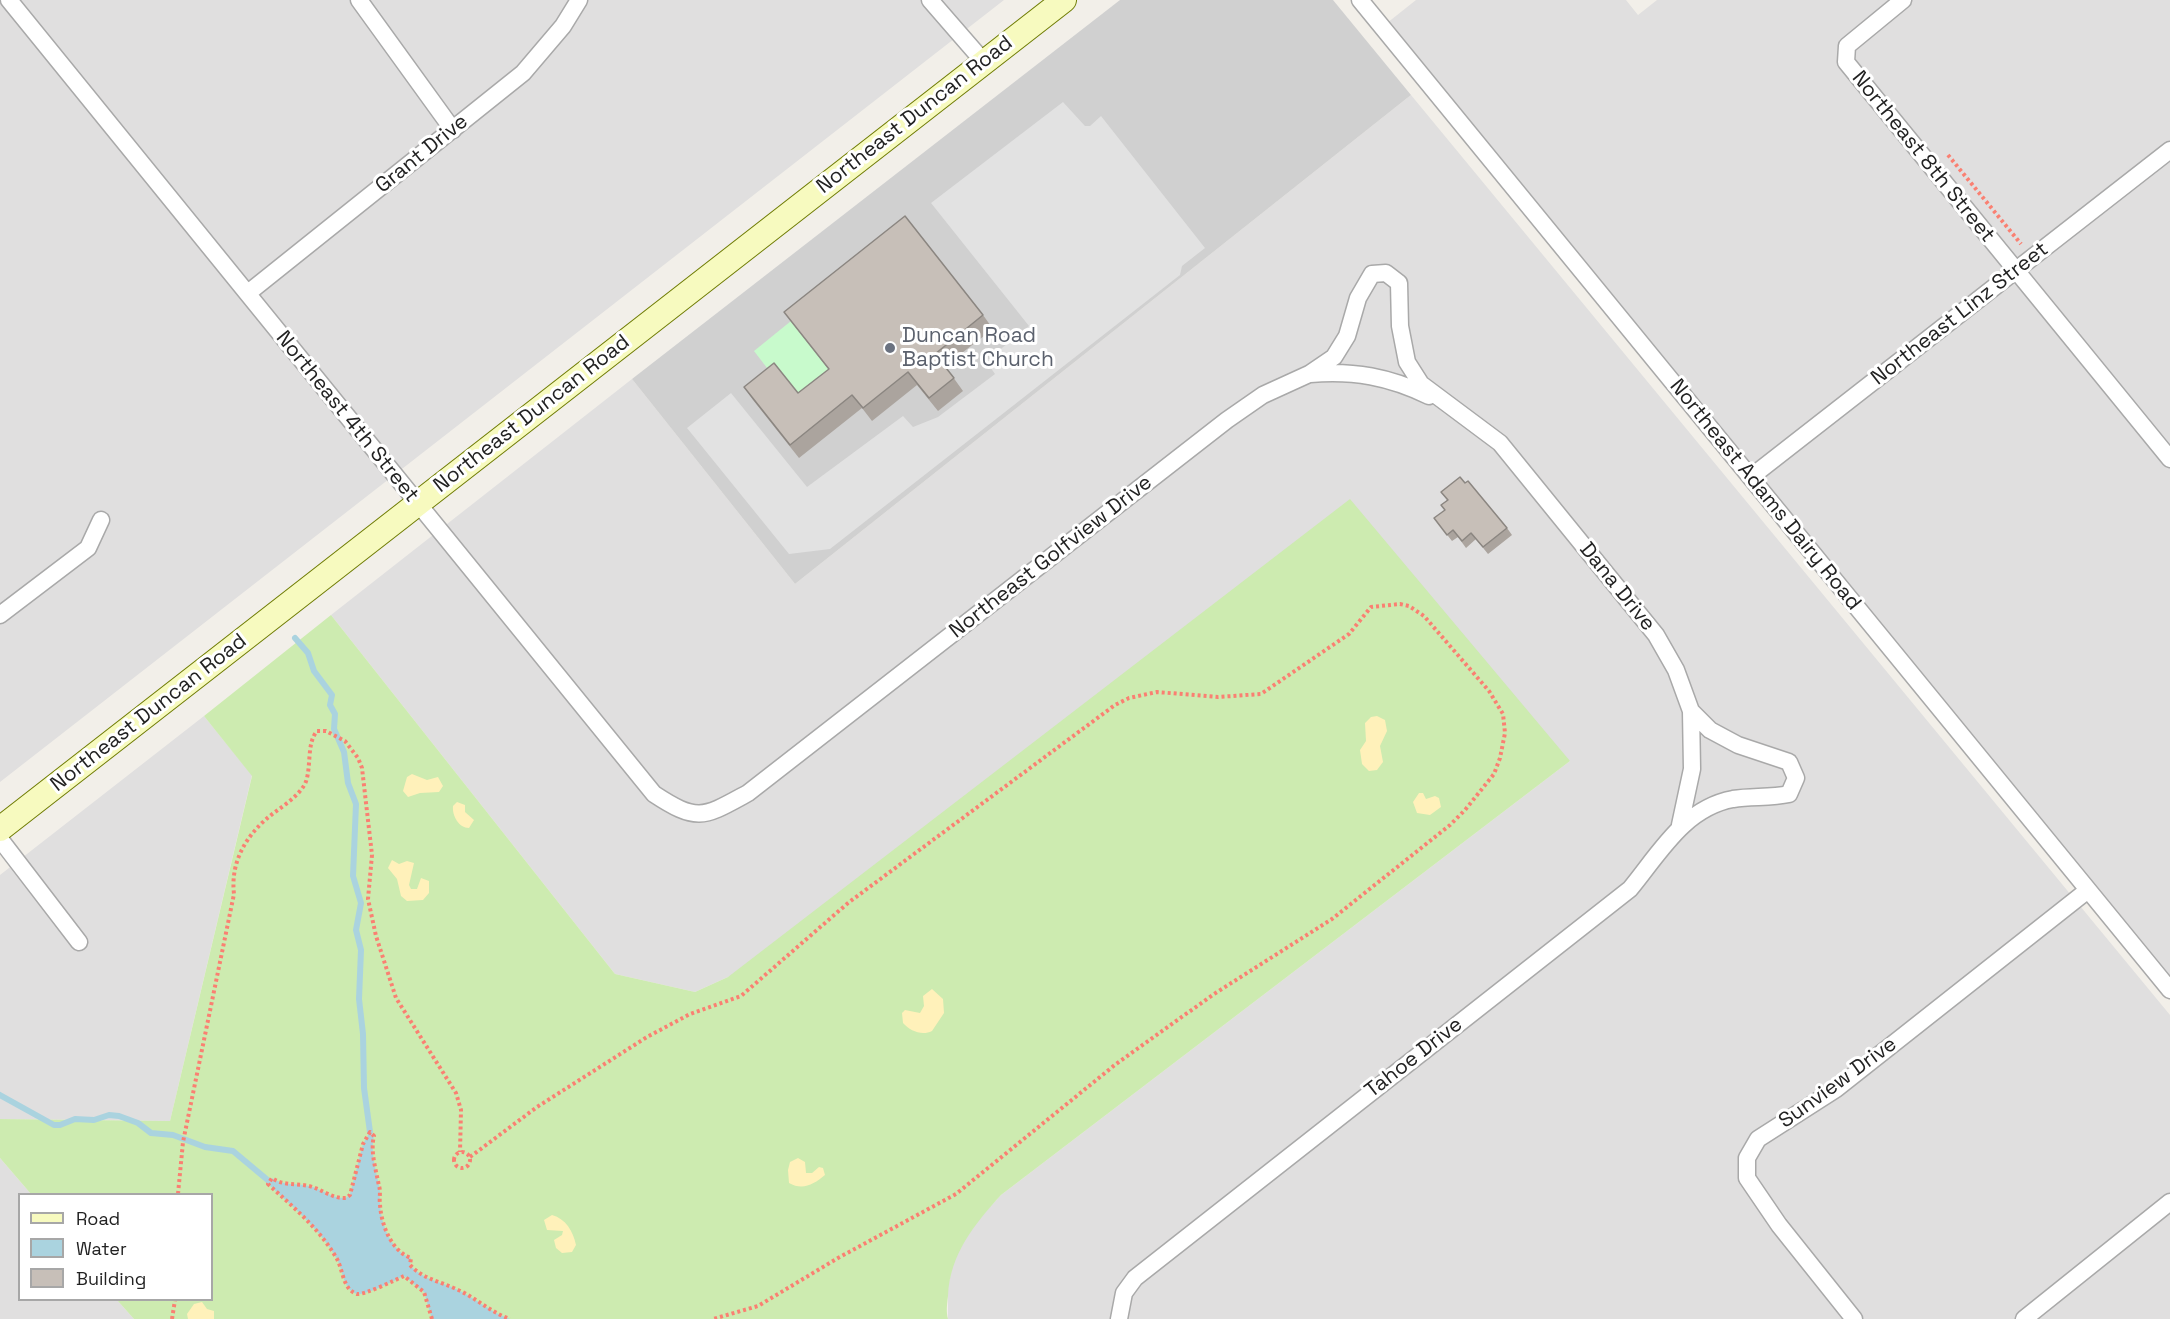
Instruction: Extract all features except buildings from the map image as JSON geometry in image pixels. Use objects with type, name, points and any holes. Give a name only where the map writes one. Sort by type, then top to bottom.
[{"type":"street","name":"Northeast 4th Street","points":[[9,0],[654,794],[681,812],[699,815]]},
{"type":"street","points":[[359,0],[453,130]]},
{"type":"street","name":"Grant Drive","points":[[248,293],[523,73],[563,26],[579,0]]},
{"type":"street","points":[[930,0],[983,61]]},
{"type":"street","name":"Northeast Duncan Road","points":[[0,829],[1064,0]]},
{"type":"street","name":"Northeast Adams Dairy Road","points":[[1360,0],[2170,990]]},
{"type":"street","name":"Northeast 8th Street","points":[[1903,0],[1843,42],[1846,62],[2170,459]]},
{"type":"street","name":"Northeast Linz Street","points":[[1751,477],[2170,150]]},
{"type":"street","name":"Dana Drive","points":[[1372,274],[1386,273],[1399,283],[1400,326],[1407,362],[1421,384],[1500,444],[1656,635],[1676,670],[1691,711],[1710,730],[1738,745],[1783,760]]},
{"type":"street","name":"Northeast Golfview Drive","points":[[699,815],[716,811],[748,793],[1227,420],[1263,395],[1309,374],[1334,357],[1347,336],[1358,297],[1372,274]]},
{"type":"street","name":"Dana Drive","points":[[1309,374],[1356,372],[1397,382],[1446,405]]},
{"type":"street","points":[[0,615],[88,548],[101,520]]},
{"type":"street","name":"Tahoe Drive","points":[[1680,825],[1692,769],[1691,711]]},
{"type":"street","name":"Tahoe Drive","points":[[1119,1319],[1124,1293],[1135,1278],[1630,889],[1680,825],[1708,808],[1734,799],[1771,798],[1789,794],[1796,778],[1789,762],[1783,760]]},
{"type":"street","points":[[0,839],[80,942]]},
{"type":"street","name":"Sunview Drive","points":[[1854,1319],[1779,1225],[1747,1178],[1747,1158],[1758,1139],[1836,1089],[2088,890]]},
{"type":"street","points":[[2024,1319],[2170,1202]]},
{"type":"path","points":[[178,1193],[183,1142],[232,908],[235,865],[251,834],[300,791],[308,777],[314,734],[326,731],[345,741],[362,768],[372,855],[368,899],[376,936],[401,1007],[456,1093],[461,1110],[460,1152],[455,1158],[459,1167],[466,1166],[470,1157],[560,1091],[646,1037],[690,1014],[741,996],[848,903],[1115,705],[1129,698],[1157,692],[1218,697],[1261,694],[1349,634],[1371,607],[1400,604],[1409,606],[1424,616],[1493,696],[1505,723],[1504,744],[1494,774],[1450,825],[1314,933],[1214,994],[1116,1064],[956,1194],[846,1253],[758,1306],[713,1319]]},
{"type":"path","points":[[432,1319],[424,1292],[404,1276],[367,1293],[358,1294],[349,1288],[330,1246],[305,1217],[268,1184],[272,1178],[282,1185],[312,1186],[334,1197],[346,1198],[350,1195],[363,1144],[370,1132],[374,1136],[372,1151],[376,1160],[381,1214],[394,1246],[404,1256],[411,1258],[410,1265],[420,1274],[436,1283],[457,1289],[490,1310],[510,1319]]},
{"type":"path","points":[[460,1152],[470,1157]]},
{"type":"path","points":[[172,1319],[175,1301]]},
{"type":"shaded area","points":[[0,0],[1004,0],[0,782]]},
{"type":"shaded area","points":[[1120,0],[1333,0],[1411,95],[795,584],[632,379]]},
{"type":"shaded area","points":[[1416,0],[1626,0],[1638,15],[1657,0],[2170,0],[2170,990],[1382,27]]},
{"type":"shaded area","points":[[1411,95],[2170,1015],[2170,1319],[948,1319],[948,1286],[955,1255],[977,1221],[1001,1195],[1570,761],[728,977],[695,992],[615,974],[331,615],[632,379],[795,584]]},
{"type":"shaded area","points":[[1063,102],[1085,126],[1090,126],[1101,116],[1205,248],[1182,266],[1180,275],[830,549],[789,554],[687,428],[731,393],[807,487],[903,416],[913,427],[938,417],[995,374],[986,361],[1029,326],[931,203]]},
{"type":"shaded area","points":[[204,716],[252,775],[170,1121],[0,1119],[0,875]]},
{"type":"shaded area","points":[[0,1158],[30,1193],[18,1193],[18,1301],[118,1301],[134,1319],[0,1319]]},
{"type":"green space","points":[[791,321],[839,382],[808,407],[777,381],[754,351]]},
{"type":"green space","points":[[1350,499],[1570,761],[1001,1195],[965,1241],[953,1267],[947,1308],[948,1319],[134,1319],[118,1301],[213,1301],[213,1193],[30,1193],[0,1158],[0,1119],[170,1121],[252,776],[204,716],[331,615],[615,974],[695,992],[728,977]]},
{"type":"sand","points":[[1377,716],[1385,720],[1387,731],[1380,746],[1383,762],[1377,770],[1369,771],[1362,764],[1360,750],[1366,741],[1365,723],[1371,717]]},
{"type":"sand","points":[[412,774],[427,780],[438,777],[443,786],[439,792],[420,793],[408,797],[403,791],[407,777]]},
{"type":"sand","points":[[1419,793],[1423,793],[1426,799],[1435,796],[1439,798],[1441,807],[1430,815],[1417,813],[1413,802]]},
{"type":"sand","points":[[457,802],[465,805],[465,812],[474,820],[469,828],[459,824],[455,817],[453,806]]},
{"type":"sand","points":[[392,860],[399,864],[407,861],[414,863],[409,885],[411,889],[417,889],[421,878],[429,881],[429,893],[423,900],[407,901],[401,896],[397,879],[388,868]]},
{"type":"sand","points":[[932,989],[943,999],[944,1013],[932,1031],[920,1033],[903,1023],[902,1013],[905,1010],[920,1013],[924,1006],[923,996]]},
{"type":"sand","points":[[798,1158],[805,1162],[806,1173],[812,1173],[819,1167],[823,1168],[825,1175],[804,1186],[789,1183],[790,1162]]},
{"type":"sand","points":[[552,1215],[561,1219],[571,1230],[576,1245],[572,1252],[562,1253],[556,1248],[554,1240],[562,1235],[563,1231],[547,1230],[544,1220]]},
{"type":"sand","points":[[202,1302],[207,1309],[214,1311],[214,1319],[188,1319],[187,1314],[194,1304]]},
{"type":"water","points":[[370,1132],[374,1136],[373,1154],[380,1188],[382,1220],[393,1243],[411,1258],[410,1265],[420,1274],[470,1296],[510,1319],[432,1319],[424,1292],[404,1276],[366,1293],[352,1292],[346,1284],[337,1259],[323,1238],[268,1184],[272,1178],[285,1183],[314,1187],[336,1197],[346,1198],[350,1194],[363,1144]]},
{"type":"waterway","points":[[295,638],[308,653],[314,671],[332,695],[330,705],[335,714],[334,729],[344,752],[348,783],[356,804],[353,876],[361,903],[356,930],[361,950],[359,999],[363,1034],[364,1088],[370,1132]]},
{"type":"waterway","points":[[0,1095],[54,1125],[75,1119],[94,1120],[109,1115],[119,1116],[138,1123],[151,1133],[173,1135],[205,1147],[233,1151],[270,1182]]},
{"type":"place","name":"Duncan Road Baptist Church","points":[[890,348]]}]
